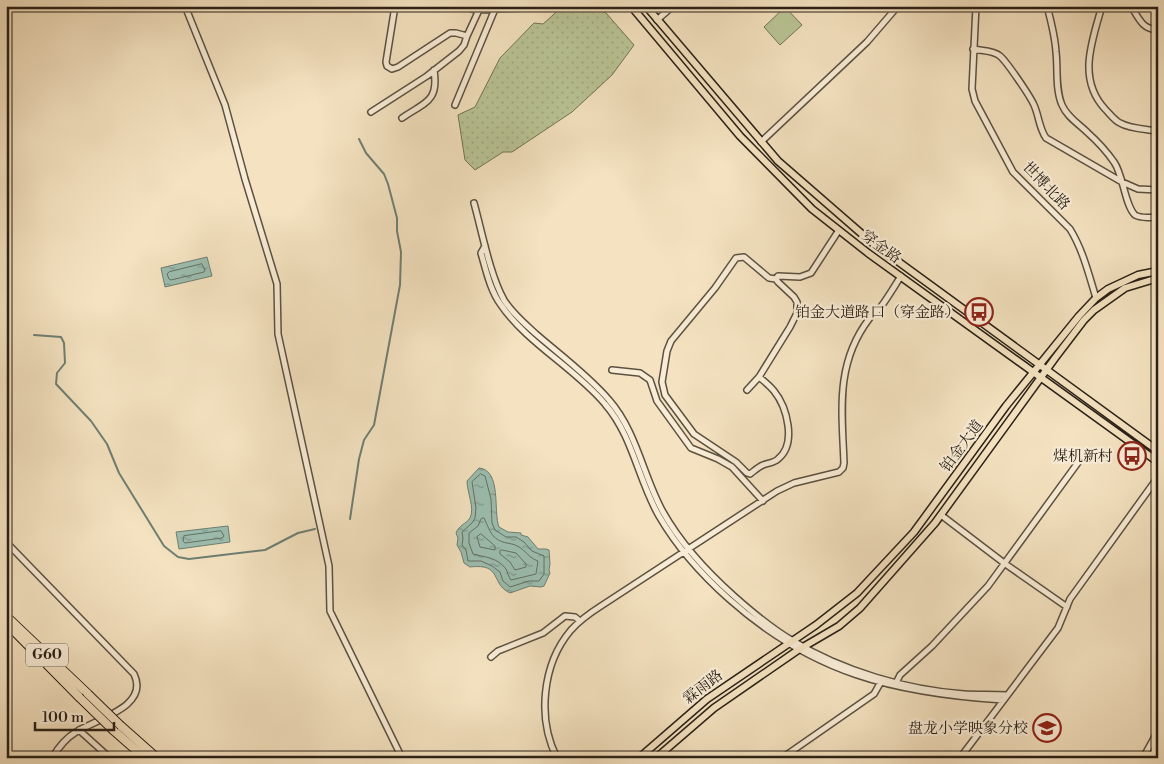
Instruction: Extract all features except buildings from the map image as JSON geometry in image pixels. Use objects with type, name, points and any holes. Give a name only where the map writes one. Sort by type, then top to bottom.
[{"type":"highway","name":"G60","points":[[6,616],[157,758]]},
{"type":"highway","name":"G60","points":[[6,623],[79,697],[145,758]]},
{"type":"main road","name":"穿金路","points":[[631,6],[740,136],[812,209],[901,276],[1158,462]]},
{"type":"main road","name":"穿金路","points":[[646,6],[778,161],[870,241],[1158,451]]},
{"type":"main road","name":"铂金大道","points":[[790,642],[816,625],[857,593],[895,553],[926,516],[1006,406],[1096,298],[1108,289],[1138,275],[1158,271]]},
{"type":"main road","name":"铂金大道","points":[[801,649],[839,626],[860,608],[922,539],[1084,320],[1094,310],[1125,288],[1158,278]]},
{"type":"main road","name":"霖雨路","points":[[639,758],[707,699],[790,642]]},
{"type":"main road","name":"霖雨路","points":[[656,758],[714,708],[801,649]]},
{"type":"street","points":[[184,6],[225,104],[245,179],[277,284],[278,334],[329,566],[330,611],[402,758]]},
{"type":"street","points":[[395,6],[386,62],[387,66],[392,68],[398,67],[450,34],[456,33],[467,36]]},
{"type":"street","points":[[463,6],[467,9],[479,10],[523,8],[525,6]]},
{"type":"street","points":[[657,20],[673,6]]},
{"type":"street","points":[[761,142],[867,42],[898,6]]},
{"type":"street","name":"世博北路","points":[[976,6],[972,63],[972,89],[975,101],[1013,172],[1074,235],[1096,298]]},
{"type":"street","points":[[1047,6],[1056,49],[1062,104],[1068,114],[1089,133],[1114,162],[1133,212],[1137,216],[1145,218],[1158,217]]},
{"type":"street","points":[[1102,6],[1090,56],[1090,82],[1094,94],[1099,102],[1120,123],[1158,131]]},
{"type":"street","points":[[1131,6],[1142,24],[1150,28],[1158,28]]},
{"type":"street","points":[[371,112],[459,51],[464,45],[479,10]]},
{"type":"street","points":[[455,105],[494,10]]},
{"type":"street","points":[[973,49],[991,52],[1000,56],[1034,105],[1041,131],[1046,138],[1122,182],[1138,189],[1158,190]]},
{"type":"street","points":[[402,118],[431,99],[435,92],[436,84],[434,70]]},
{"type":"street","points":[[474,203],[485,246],[498,287],[505,302],[526,325],[609,400],[620,414],[640,453],[653,492],[663,513],[687,550],[717,581],[790,642],[830,666],[936,694],[1003,700]]},
{"type":"street","points":[[776,279],[781,275],[800,277],[811,272],[839,230]]},
{"type":"street","points":[[748,390],[760,377],[790,327],[798,307],[798,302],[776,279],[769,278],[744,257],[736,258],[715,288],[671,341],[667,350],[662,382],[665,395],[694,434],[736,462],[750,474],[761,466],[778,459],[786,448],[788,435],[788,425],[779,400],[773,390],[760,377]]},
{"type":"street","points":[[557,758],[549,738],[546,722],[545,694],[559,650],[570,632],[580,621],[777,491],[813,477],[839,472],[843,468],[841,400],[842,381],[846,365],[851,350],[869,318],[879,310],[901,276]]},
{"type":"street","points":[[612,370],[616,372],[640,373],[650,380],[657,400],[691,448],[732,467],[763,501]]},
{"type":"street","points":[[896,683],[900,675],[932,646],[988,586],[1085,453]]},
{"type":"street","points":[[960,758],[1058,628],[1070,599],[1158,477]]},
{"type":"street","points":[[941,514],[1004,563],[1067,607]]},
{"type":"street","points":[[6,542],[134,674],[138,683],[138,690],[123,708],[79,730],[63,743],[52,758]]},
{"type":"street","points":[[491,657],[498,651],[544,633],[565,616],[571,616],[580,621]]},
{"type":"street","points":[[882,681],[955,693],[1007,695]]},
{"type":"street","points":[[782,758],[874,694],[882,681]]},
{"type":"street","points":[[79,730],[110,758]]},
{"type":"street","points":[[1143,758],[1158,731]]},
{"type":"street","points":[[6,750],[9,758]]},
{"type":"green space","points":[[563,6],[589,6],[606,13],[634,45],[612,75],[572,112],[512,152],[503,152],[475,170],[465,160],[458,115],[475,107],[500,58],[534,23],[543,24]]},
{"type":"green space","points":[[785,7],[802,25],[780,45],[764,27]]},
{"type":"water","points":[[207,257],[212,276],[165,287],[161,268]]},
{"type":"water","points":[[479,468],[486,470],[494,484],[499,527],[508,532],[521,533],[521,535],[528,537],[538,549],[549,550],[550,573],[544,586],[530,586],[510,593],[500,585],[492,571],[487,568],[470,567],[464,563],[457,545],[458,538],[456,533],[470,518],[472,510],[467,481]]},
{"type":"water","points":[[228,526],[230,542],[179,549],[176,532]]},
{"type":"waterway","points":[[350,519],[359,459],[364,440],[374,425],[400,285],[401,252],[397,231],[397,218],[388,184],[384,174],[366,153],[359,139]]},
{"type":"waterway","points":[[34,335],[61,337],[64,343],[65,363],[57,373],[56,384],[91,421],[107,444],[119,473],[164,546],[178,557],[189,559],[265,550],[298,533],[315,529]]},
{"type":"place","name":"铂金大道路口（穿金路）","points":[[979,312]]},
{"type":"place","name":"煤机新村","points":[[1132,456]]},
{"type":"place","name":"盘龙小学映象分校","points":[[1047,728]]}]
